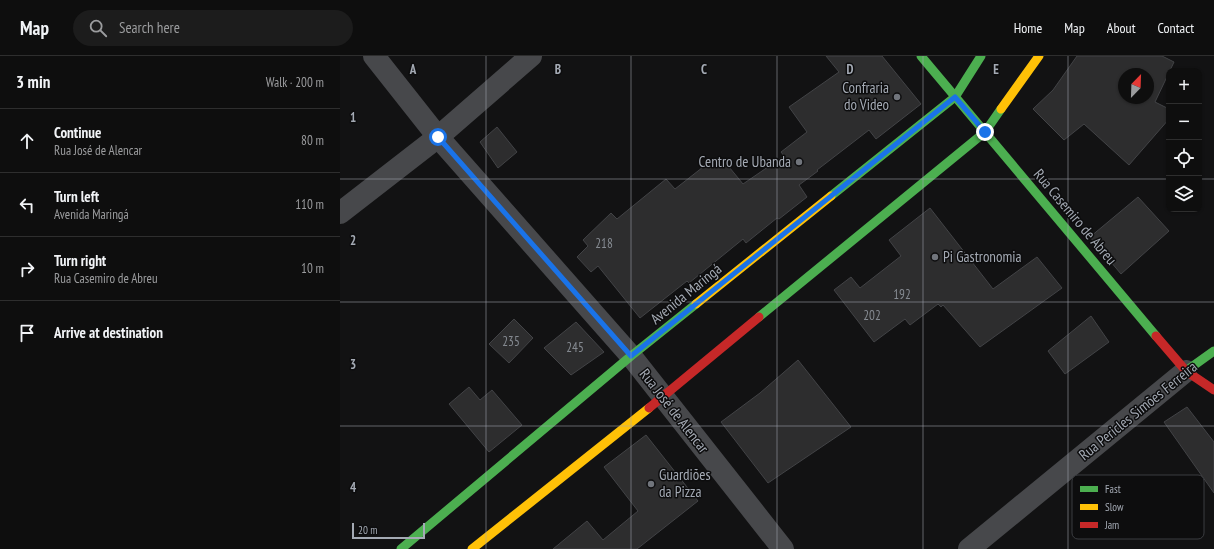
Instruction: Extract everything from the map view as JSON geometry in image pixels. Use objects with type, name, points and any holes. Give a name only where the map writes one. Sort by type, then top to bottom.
[{"type":"main road","name":"Rua Casemiro de Abreu","points":[[921,56],[1186,371],[1214,390]]},
{"type":"main road","name":"Avenida Maringá","points":[[401,549],[631,356],[955,97],[981,56]]},
{"type":"main road","points":[[472,549],[662,397],[985,132],[1039,56]]},
{"type":"main road","name":"Rua Pericles Simões Ferreira","points":[[1186,371],[1214,351]]},
{"type":"street","name":"Rua José de Alencar","points":[[374,56],[438,137],[631,356],[783,549]]},
{"type":"street","points":[[340,213],[438,137],[531,56]]},
{"type":"street","name":"Rua Pericles Simões Ferreira","points":[[969,549],[1186,371]]},
{"type":"building","points":[[826,56],[882,56],[921,104],[876,139],[869,130],[799,185],[807,197],[779,219],[777,218],[746,243],[743,239],[689,283],[687,281],[640,318],[598,266],[591,272],[577,257],[588,246],[583,240],[611,213],[617,219],[666,179],[675,189],[712,160],[718,167],[725,162],[743,184],[784,156],[781,152],[807,132],[789,107],[839,72]]},
{"type":"building","points":[[1077,56],[1162,56],[1174,62],[1171,68],[1166,68],[1166,79],[1155,102],[1166,108],[1166,122],[1129,165],[1084,124],[1064,140],[1033,109],[1053,90]]},
{"type":"building","points":[[497,127],[517,152],[498,168],[480,142]]},
{"type":"building","points":[[1138,197],[1169,231],[1121,274],[1090,237]]},
{"type":"building","points":[[930,208],[993,289],[1037,257],[1062,288],[980,347],[943,305],[941,307],[938,304],[910,325],[905,319],[874,342],[834,290],[851,277],[860,288],[901,256],[889,240]]},
{"type":"building","points":[[1091,316],[1109,342],[1065,374],[1048,351]]},
{"type":"building","points":[[514,319],[533,338],[509,363],[489,344]]},
{"type":"building","points":[[576,322],[604,352],[571,375],[544,348]]},
{"type":"building","points":[[798,360],[851,427],[768,483],[721,422],[760,393]]},
{"type":"building","points":[[469,387],[480,400],[492,390],[522,425],[489,452],[449,404]]},
{"type":"building","points":[[1187,407],[1214,442],[1214,493],[1204,479],[1204,475],[1201,475],[1164,422]]},
{"type":"building","name":"Guardiões da Pizza","points":[[646,435],[698,501],[637,549],[553,549],[587,521],[603,540],[638,511],[604,467]]},
{"type":"traffic: fast","points":[[921,56],[1156,336]]},
{"type":"traffic: fast","points":[[831,196],[955,97],[981,56]]},
{"type":"traffic: fast","points":[[759,317],[985,132],[1001,109]]},
{"type":"traffic: fast","points":[[401,549],[631,356],[696,304]]},
{"type":"traffic: fast","points":[[1186,371],[1214,351]]},
{"type":"traffic: slow","points":[[1001,109],[1039,56]]},
{"type":"traffic: slow","points":[[696,304],[831,196]]},
{"type":"traffic: slow","points":[[472,549],[649,408]]},
{"type":"traffic: jam","points":[[649,408],[759,317]]},
{"type":"traffic: jam","points":[[1156,336],[1186,371],[1214,390]]},
{"type":"place","name":"Confraria do Video","points":[[897,97]]},
{"type":"place","name":"Centro de Ubanda","points":[[799,162]]},
{"type":"place","name":"Pi Gastronomia","points":[[935,257]]},
{"type":"place","name":"Guardiões da Pizza","points":[[651,484]]},
{"type":"route","points":[[438,137],[631,356],[955,97],[985,132]]}]
